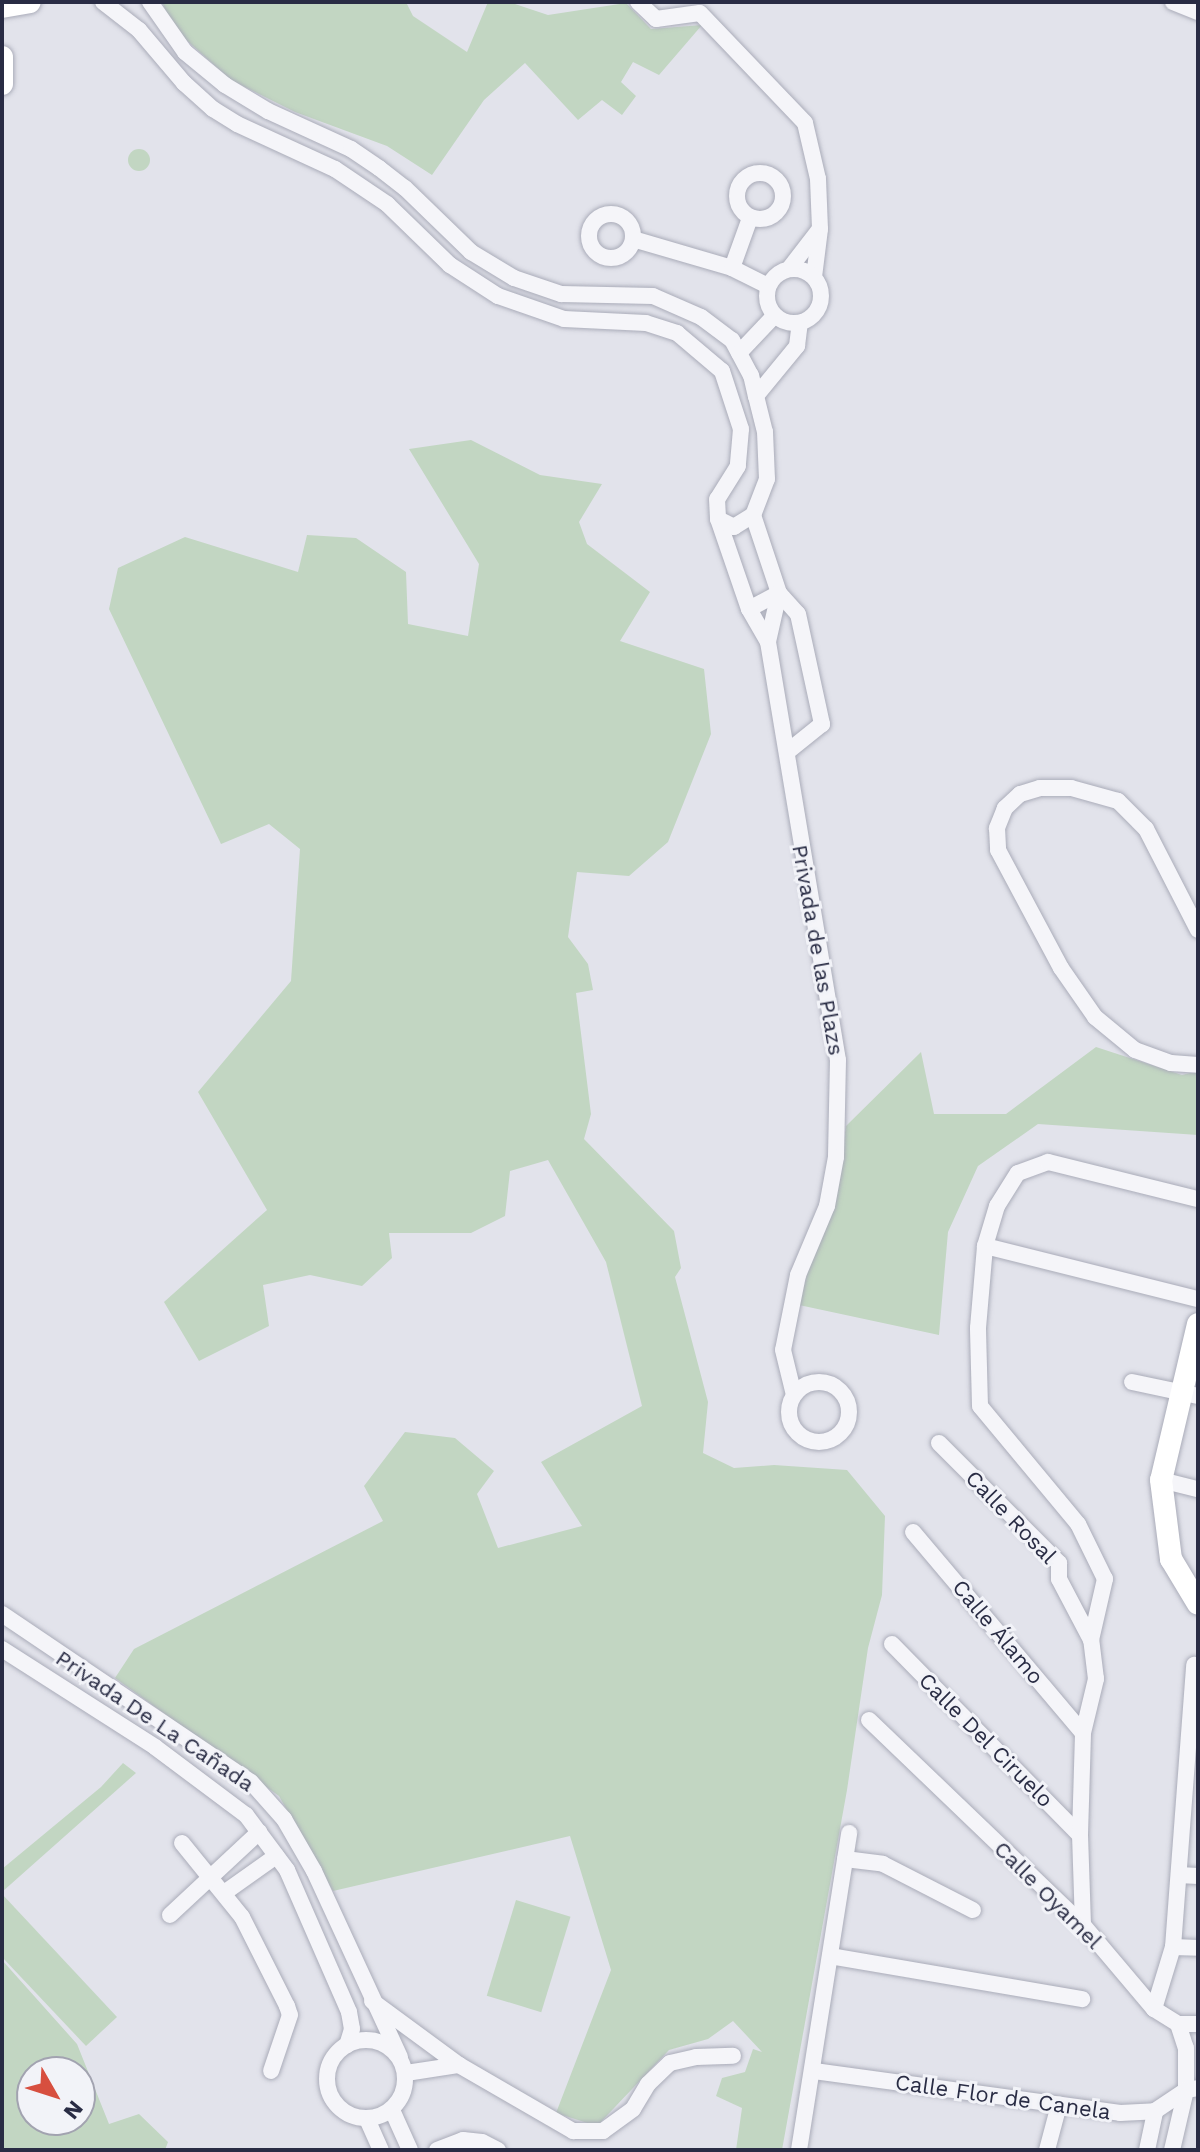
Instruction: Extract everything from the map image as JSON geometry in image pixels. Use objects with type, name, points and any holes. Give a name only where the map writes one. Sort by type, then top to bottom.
[{"type":"street","points":[[2,7],[30,2]]},
{"type":"street","points":[[103,2],[139,30],[184,83],[213,109],[237,124],[335,169],[387,204],[450,265],[498,296],[564,319],[646,323],[677,333],[722,371],[741,429],[738,466],[717,499],[718,519],[734,527],[753,515],[767,479],[765,432],[751,375],[732,340],[701,317],[653,296],[561,294],[514,278],[471,252],[405,188],[370,162],[326,136],[268,111],[225,85],[185,52],[150,2]]},
{"type":"street","points":[[638,2],[656,19],[700,13],[805,123],[818,179],[820,229],[814,277]]},
{"type":"street","points":[[1173,2],[1198,12]]},
{"type":"street","points":[[2,57],[2,84]]},
{"type":"street","points":[[732,268],[750,218]]},
{"type":"street","points":[[789,269],[820,229]]},
{"type":"street","points":[[633,239],[732,268],[768,286]]},
{"type":"street","points":[[789,269],[807,272],[814,277],[821,292],[819,308],[800,323],[791,324],[774,316],[767,302],[768,286],[780,272],[789,269]]},
{"type":"street","points":[[739,353],[774,316]]},
{"type":"street","points":[[756,396],[797,346],[800,323]]},
{"type":"street","points":[[753,515],[779,593],[798,614],[822,724],[787,752]]},
{"type":"street","name":"Privada de las Plazs","points":[[718,519],[749,609],[768,642],[838,1060],[836,1157],[827,1206],[798,1275],[783,1350],[794,1395]]},
{"type":"street","points":[[749,609],[779,593]]},
{"type":"street","name":"Privada de las Plazs","points":[[768,642],[779,593]]},
{"type":"street","points":[[1198,930],[1146,829],[1118,801],[1071,788],[1040,788],[1020,794],[1005,808],[997,828],[998,850],[1061,968],[1095,1017],[1135,1050],[1171,1063],[1198,1065]]},
{"type":"street","points":[[1083,1925],[1080,1835],[1083,1733],[1096,1679],[1091,1640],[1105,1579],[1078,1524],[980,1406],[978,1328],[985,1246],[997,1206],[1018,1173],[1048,1162],[1198,1199]]},
{"type":"street","points":[[985,1246],[1198,1299]]},
{"type":"street","points":[[1198,1324],[1190,1395],[1161,1480],[1171,1559],[1198,1604]]},
{"type":"street","points":[[1132,1382],[1190,1395]]},
{"type":"street","name":"Calle Rosal","points":[[939,1443],[1059,1563],[1059,1579],[1091,1640]]},
{"type":"street","points":[[1161,1480],[1198,1489]]},
{"type":"street","name":"Calle Álamo","points":[[913,1532],[1083,1733]]},
{"type":"street","name":"Privada De La Cañada","points":[[2,1614],[251,1782],[284,1819],[314,1871],[370,1999],[403,2065]]},
{"type":"street","name":"Calle Del Ciruelo","points":[[892,1644],[1080,1835]]},
{"type":"street","name":"Privada De La Cañada","points":[[2,1649],[155,1747],[246,1815],[287,1870],[349,2012],[352,2029],[347,2045]]},
{"type":"street","points":[[1154,2009],[1173,1947],[1179,1875],[1192,1788],[1194,1665]]},
{"type":"street","name":"Calle Oyamel","points":[[869,1720],[1083,1925],[1154,2009],[1178,2024]]},
{"type":"street","points":[[170,1915],[259,1832]]},
{"type":"street","points":[[799,2150],[814,2071],[849,1833]]},
{"type":"street","points":[[182,1843],[242,1917],[290,2015],[271,2071]]},
{"type":"street","points":[[224,1893],[276,1856]]},
{"type":"street","points":[[845,1859],[883,1864],[973,1910]]},
{"type":"street","points":[[1179,1875],[1198,1876]]},
{"type":"street","points":[[1173,1947],[1198,1948]]},
{"type":"street","points":[[830,1956],[1082,1999]]},
{"type":"street","points":[[370,1999],[459,2065],[573,2131],[603,2131],[633,2109],[648,2084],[670,2063],[696,2057],[733,2056]]},
{"type":"street","points":[[1172,2150],[1192,2089],[1186,2048],[1178,2024],[1198,2024]]},
{"type":"street","points":[[372,2040],[392,2049],[403,2065],[401,2099],[392,2110],[367,2119],[343,2111],[328,2090],[330,2063],[347,2045],[372,2040]]},
{"type":"street","points":[[403,2065],[459,2065]]},
{"type":"street","name":"Calle Flor de Canela","points":[[814,2071],[1120,2113],[1155,2111]]},
{"type":"street","points":[[1147,2150],[1155,2111],[1192,2089]]},
{"type":"street","points":[[1047,2150],[1059,2105]]},
{"type":"street","points":[[392,2110],[410,2150]]},
{"type":"street","points":[[367,2119],[381,2150]]},
{"type":"street","points":[[437,2150],[463,2140],[498,2150]]},
{"type":"green space","points":[[162,2],[406,2],[413,16],[467,52],[488,2],[509,2],[548,15],[626,3],[651,29],[702,25],[659,75],[633,62],[621,82],[636,96],[622,115],[602,100],[578,120],[525,63],[484,100],[432,175],[387,146],[295,112],[231,80],[174,29]]},
{"type":"green space","points":[[139,149],[147,152],[150,160],[147,168],[139,171],[131,168],[128,160],[131,152]]},
{"type":"green space","points":[[471,440],[540,475],[602,484],[579,522],[587,544],[650,592],[620,641],[704,669],[711,734],[668,842],[629,876],[577,872],[568,937],[588,964],[593,990],[576,993],[591,1114],[584,1139],[674,1231],[681,1268],[675,1277],[708,1402],[703,1453],[734,1468],[774,1465],[847,1470],[885,1516],[882,1595],[868,1648],[847,1790],[782,2150],[736,2150],[742,2108],[716,2096],[722,2078],[745,2072],[753,2049],[762,2052],[733,2021],[708,2039],[669,2050],[597,2126],[556,2113],[611,1970],[570,1836],[333,1891],[279,1796],[115,1678],[134,1649],[383,1521],[364,1486],[405,1432],[455,1438],[494,1471],[477,1494],[498,1548],[582,1526],[541,1462],[642,1406],[606,1262],[548,1160],[510,1171],[505,1216],[471,1233],[389,1233],[392,1258],[362,1286],[310,1275],[263,1285],[269,1326],[199,1361],[164,1302],[267,1210],[198,1092],[291,981],[300,849],[269,824],[221,844],[109,609],[118,568],[185,537],[298,572],[307,535],[356,538],[406,572],[408,624],[468,636],[479,564],[409,449]]},
{"type":"green space","points":[[1096,1047],[1182,1075],[1198,1071],[1198,1135],[1038,1124],[978,1166],[948,1232],[939,1335],[799,1305],[809,1267],[833,1211],[846,1126],[921,1052],[934,1114],[1006,1114]]},
{"type":"green space","points":[[123,1763],[136,1773],[2,1892],[2,1869],[101,1787]]},
{"type":"green space","points":[[2,1894],[117,2017],[86,2046],[2,1957]]},
{"type":"green space","points":[[516,1900],[571,1917],[541,2012],[487,1996]]},
{"type":"green space","points":[[2,1960],[77,2044],[82,2056],[16,2056],[16,2136],[96,2136],[96,2092],[109,2124],[139,2114],[168,2142],[165,2150],[2,2150]]}]
